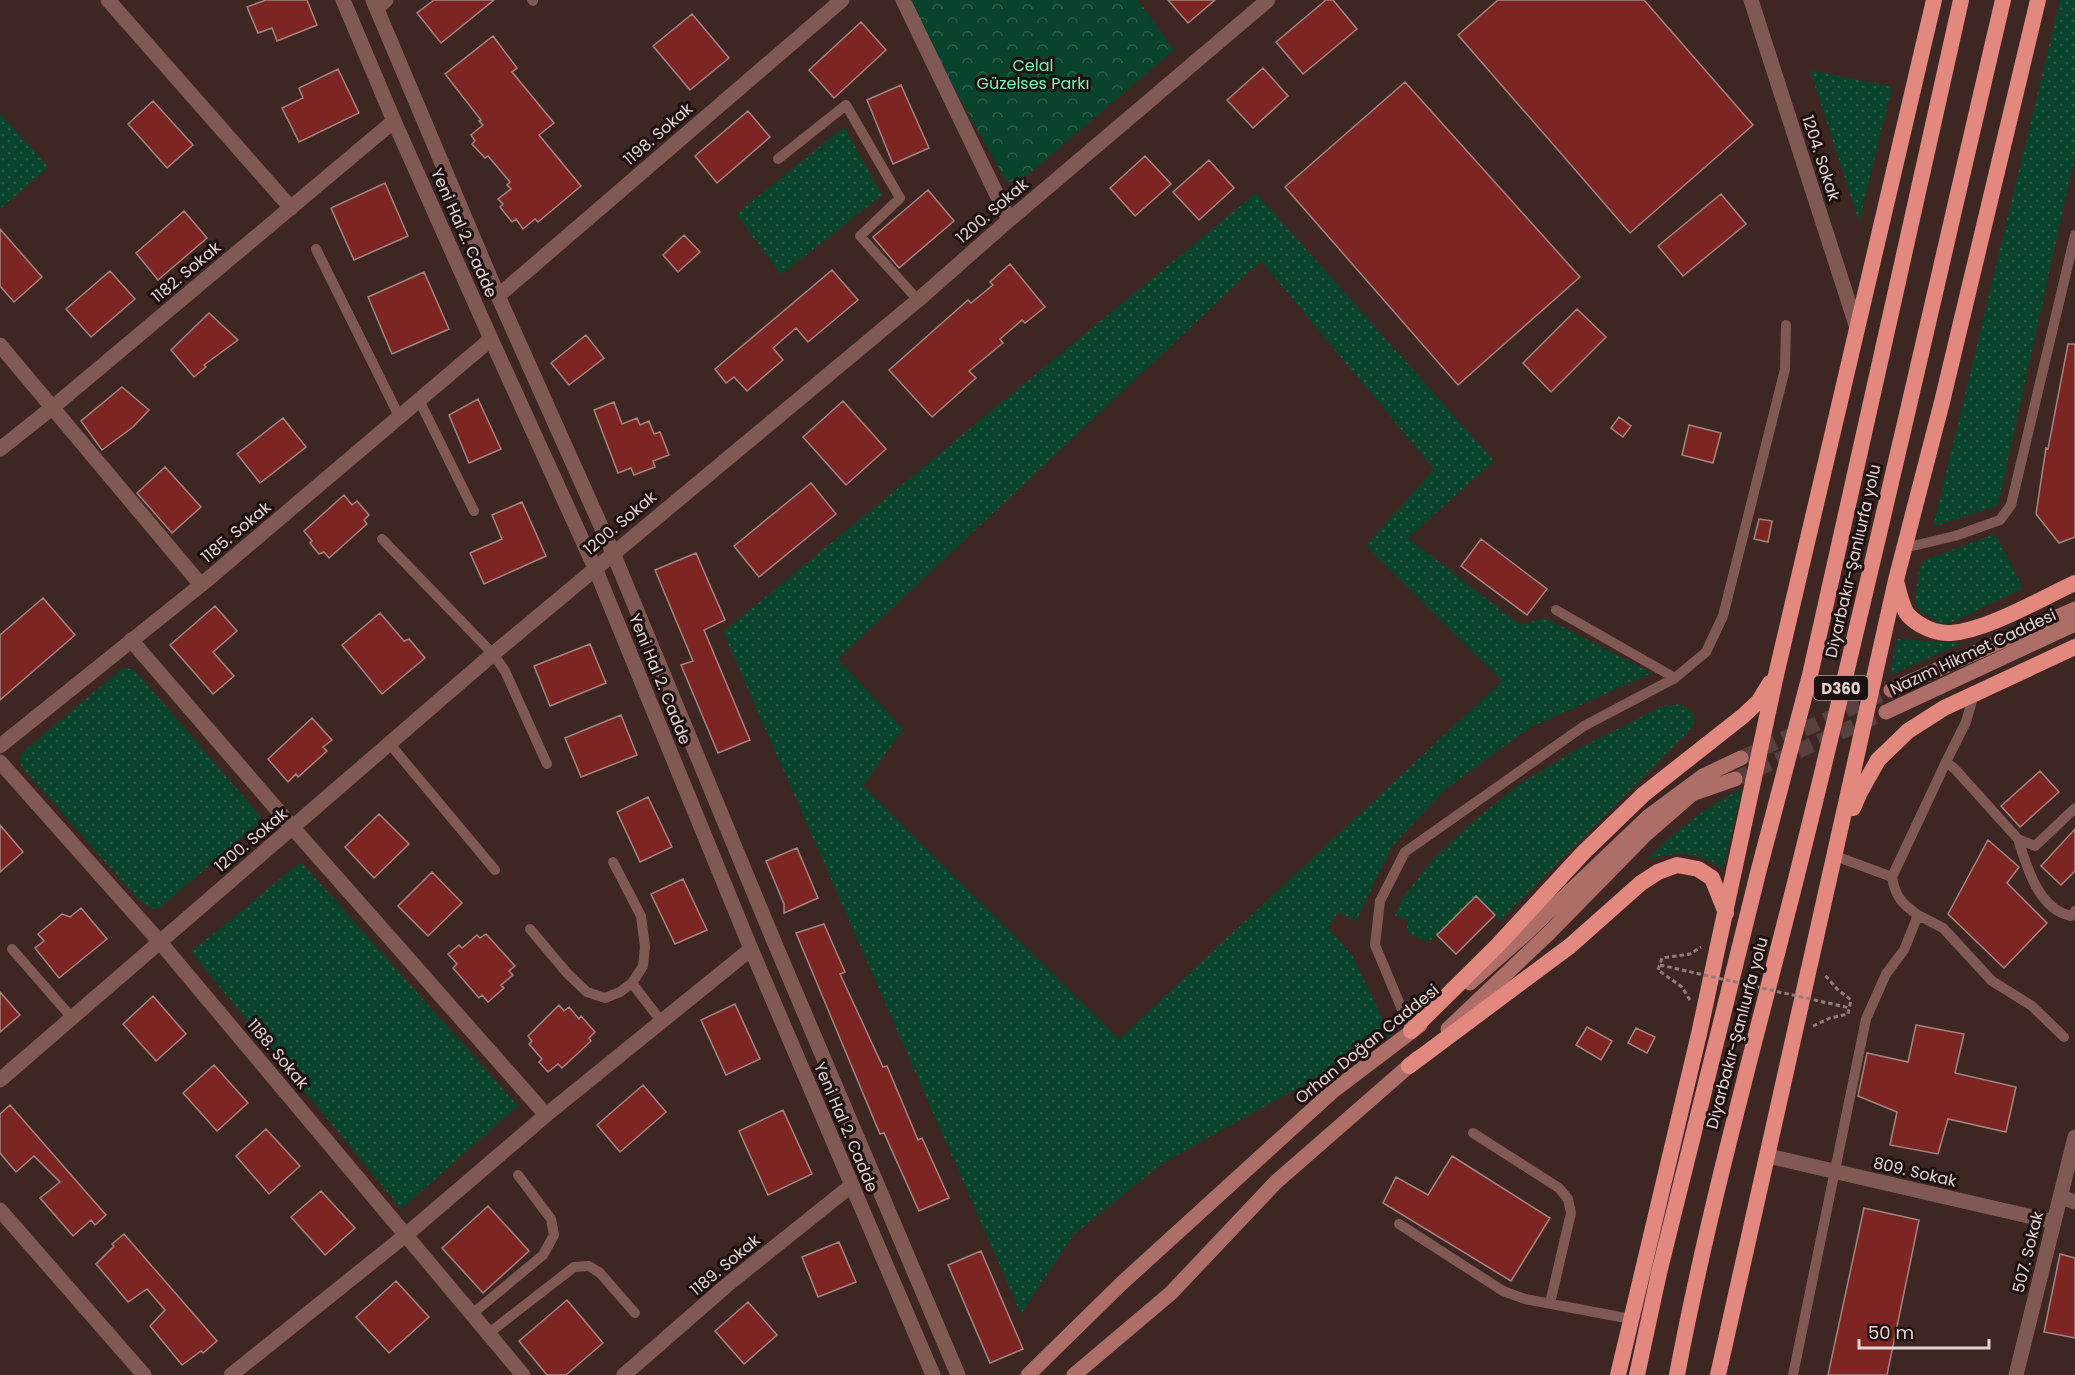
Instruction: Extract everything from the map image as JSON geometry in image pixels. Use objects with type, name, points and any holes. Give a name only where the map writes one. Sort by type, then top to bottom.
[{"type":"highway","points":[[1618,1375],[1726,913],[1776,675],[1934,0]]},
{"type":"highway","name":"Diyarbakır-Şanlıurfa yolu","points":[[1637,1375],[1673,1216],[1758,873],[1810,675],[1961,0]]},
{"type":"highway","name":"Diyarbakır-Şanlıurfa yolu","points":[[1677,1375],[1690,1303],[1726,1147],[1798,871],[2003,0]]},
{"type":"highway","points":[[1718,1375],[1896,580],[2038,0]]},
{"type":"highway","points":[[1896,580],[1907,614],[1922,626],[1935,632],[1950,633],[1982,626],[2075,583]]},
{"type":"highway","points":[[1835,856],[1860,792],[1878,760],[1908,731],[1944,708],[2075,647]]},
{"type":"highway","points":[[1411,1031],[1497,946],[1583,853],[1644,794],[1743,716],[1759,701],[1776,675]]},
{"type":"highway","points":[[1409,1066],[1570,946],[1641,883],[1658,872],[1677,865],[1698,869],[1712,878],[1726,913]]},
{"type":"main road","name":"Nazım Hikmet Caddesi","points":[[1892,690],[2075,609]]},
{"type":"main road","name":"Nazım Hikmet Caddesi","points":[[1886,712],[2075,624]]},
{"type":"main road","name":"Orhan Doğan Caddesi","points":[[1028,1375],[1122,1283],[1333,1091],[1441,1009],[1521,938],[1649,816],[1703,776],[1741,758]]},
{"type":"main road","points":[[1074,1375],[1171,1293],[1276,1182],[1409,1066],[1550,933],[1646,834],[1692,794],[1736,779]]},
{"type":"street","points":[[108,0],[291,208]]},
{"type":"street","name":"Yeni Hal 2. Cadde","points":[[343,0],[394,121],[595,568],[751,949],[933,1375]]},
{"type":"street","name":"1198. Sokak","points":[[498,296],[842,0]]},
{"type":"street","points":[[903,0],[1009,220]]},
{"type":"street","name":"1200. Sokak","points":[[0,1080],[493,654],[918,300],[1268,0]]},
{"type":"street","name":"1204. Sokak","points":[[1751,0],[1857,328]]},
{"type":"street","points":[[379,3],[498,296],[613,553],[958,1375]]},
{"type":"street","name":"1182. Sokak","points":[[0,449],[394,121]]},
{"type":"street","name":"1185. Sokak","points":[[0,746],[201,585],[491,339]]},
{"type":"street","points":[[0,345],[201,585]]},
{"type":"street","points":[[131,640],[292,828],[546,1115]]},
{"type":"street","name":"1188. Sokak","points":[[0,762],[159,941],[523,1375]]},
{"type":"street","points":[[231,1375],[407,1234],[546,1115],[751,949]]},
{"type":"street","name":"507. Sokak","points":[[2016,1375],[2054,1222],[2067,1199],[2075,1137]]},
{"type":"street","name":"809. Sokak","points":[[1768,1156],[2054,1222]]},
{"type":"street","name":"1189. Sokak","points":[[624,1375],[727,1285],[852,1185]]},
{"type":"street","points":[[0,1210],[144,1375]]},
{"type":"lane","points":[[778,159],[846,105],[900,198],[860,236],[918,300]]},
{"type":"lane","points":[[1904,548],[1955,537],[2001,520],[2011,505],[2075,235]]},
{"type":"lane","points":[[316,249],[399,416]]},
{"type":"lane","points":[[1411,1031],[1375,945],[1380,900],[1405,852],[1584,726],[1675,678],[1706,652],[1723,616],[1785,369],[1786,325]]},
{"type":"lane","points":[[419,400],[474,511]]},
{"type":"lane","points":[[382,539],[493,654],[505,671],[547,764]]},
{"type":"lane","points":[[1556,610],[1675,678]]},
{"type":"lane","points":[[1974,694],[1966,722],[1892,877],[1894,891],[1902,904],[1943,928],[1992,981],[2032,1006],[2064,1037]]},
{"type":"lane","points":[[389,743],[495,870]]},
{"type":"lane","points":[[1946,762],[2018,839],[2033,883],[2059,913],[2071,915],[2075,911]]},
{"type":"lane","points":[[2018,839],[2035,846],[2075,808]]},
{"type":"lane","points":[[1835,856],[1892,877]]},
{"type":"lane","points":[[530,929],[567,973],[587,992],[604,998],[620,992],[632,983],[643,966],[645,946],[641,916],[613,862]]},
{"type":"lane","points":[[1793,1375],[1866,1019],[1886,974],[1904,950],[1918,915]]},
{"type":"lane","points":[[12,949],[73,1019]]},
{"type":"lane","points":[[632,983],[661,1021]]},
{"type":"lane","points":[[1473,1133],[1559,1188],[1568,1199],[1571,1214],[1550,1303]]},
{"type":"lane","points":[[472,1314],[543,1255],[554,1235],[551,1219],[518,1175]]},
{"type":"lane","points":[[1399,1224],[1503,1291],[1526,1299],[1631,1319]]},
{"type":"lane","points":[[489,1333],[574,1267],[589,1266],[600,1273],[635,1313]]},
{"type":"path","points":[[1702,1019],[1682,987],[1658,970],[1662,958],[1690,954],[1721,934]]},
{"type":"path","points":[[1794,1035],[1830,1018],[1848,1014],[1850,1008],[1851,1000],[1837,989],[1812,959]]},
{"type":"path","points":[[1660,965],[1850,1008]]},
{"type":"green space","name":"Celal Güzelses Parkı","points":[[905,0],[1138,0],[1174,50],[1018,183],[1006,181]]},
{"type":"green space","points":[[2060,0],[2075,0],[2075,155],[1998,505],[1933,527]]},
{"type":"green space","points":[[1810,70],[1892,87],[1859,222]]},
{"type":"green space","points":[[0,113],[48,167],[0,209]]},
{"type":"green space","points":[[844,127],[882,195],[781,275],[736,214]]},
{"type":"green space","points":[[1256,193],[1494,461],[1408,538],[1520,625],[1545,618],[1652,673],[1529,728],[1447,788],[1392,846],[1356,921],[1338,912],[1328,928],[1352,955],[1391,1036],[1163,1163],[1073,1235],[1021,1314],[723,632]],"holes":[[[1261,261],[1434,469],[1366,546],[1502,681],[1119,1039],[863,786],[903,729],[838,659]]]},
{"type":"green space","points":[[1995,534],[2023,588],[1944,625],[1921,612],[1915,604],[1918,572],[1925,560]]},
{"type":"green space","points":[[1897,639],[1962,643],[1890,675]]},
{"type":"green space","points":[[123,668],[132,669],[145,682],[261,817],[259,823],[158,909],[150,908],[136,897],[22,767],[19,759],[25,750]]},
{"type":"green space","points":[[1680,704],[1693,714],[1694,726],[1500,921],[1475,896],[1428,942],[1408,933],[1407,920],[1395,916],[1401,900],[1435,857],[1475,820],[1518,785],[1576,750],[1663,706]]},
{"type":"green space","points":[[1742,789],[1723,868],[1702,858],[1686,854],[1647,859],[1692,820],[1716,803]]},
{"type":"green space","points":[[301,862],[518,1106],[401,1209],[191,952]]},
{"type":"building","points":[[266,0],[307,0],[317,25],[277,41],[272,28],[258,33],[247,7]]},
{"type":"building","points":[[434,0],[494,0],[441,43],[417,13]]},
{"type":"building","points":[[1168,0],[1215,0],[1188,23]]},
{"type":"building","points":[[1326,0],[1333,0],[1357,29],[1303,74],[1276,42]]},
{"type":"building","points":[[1498,0],[1644,0],[1753,125],[1630,233],[1458,35]]},
{"type":"building","points":[[692,14],[729,58],[690,90],[653,46]]},
{"type":"building","points":[[861,22],[886,50],[834,98],[809,70]]},
{"type":"building","points":[[493,36],[517,68],[512,72],[554,123],[539,135],[581,186],[538,222],[535,219],[523,229],[516,219],[512,222],[500,207],[503,204],[498,199],[511,189],[507,185],[510,182],[488,156],[485,158],[472,144],[475,141],[471,135],[483,125],[479,121],[481,120],[445,74]]},
{"type":"building","points":[[1263,68],[1288,96],[1253,128],[1227,100]]},
{"type":"building","points":[[338,69],[359,113],[299,142],[282,108],[303,98],[299,88]]},
{"type":"building","points":[[1405,82],[1580,277],[1458,385],[1285,187]]},
{"type":"building","points":[[901,85],[929,148],[893,164],[867,100]]},
{"type":"building","points":[[153,101],[193,145],[167,168],[128,124]]},
{"type":"building","points":[[748,111],[770,137],[717,183],[695,156]]},
{"type":"building","points":[[1145,156],[1171,184],[1135,216],[1110,188]]},
{"type":"building","points":[[1209,160],[1234,188],[1199,220],[1173,192]]},
{"type":"building","points":[[385,183],[408,236],[354,260],[331,208]]},
{"type":"building","points":[[928,190],[954,221],[899,268],[873,237]]},
{"type":"building","points":[[1721,194],[1746,224],[1683,276],[1658,246]]},
{"type":"building","points":[[184,211],[207,238],[158,280],[136,253]]},
{"type":"building","points":[[0,229],[42,277],[14,302],[0,286]]},
{"type":"building","points":[[684,235],[700,252],[678,272],[663,255]]},
{"type":"building","points":[[1010,264],[1045,307],[1025,323],[1022,320],[1000,339],[1003,343],[969,371],[976,378],[932,417],[889,370],[968,300],[971,303],[993,285],[990,282]]},
{"type":"building","points":[[832,270],[858,300],[808,342],[796,328],[773,348],[783,360],[747,391],[734,377],[726,383],[715,369]]},
{"type":"building","points":[[110,271],[135,299],[91,337],[66,309]]},
{"type":"building","points":[[424,272],[449,329],[392,354],[368,297]]},
{"type":"building","points":[[1577,309],[1606,337],[1551,392],[1523,363]]},
{"type":"building","points":[[209,313],[238,340],[204,365],[206,367],[194,377],[171,350]]},
{"type":"building","points":[[586,335],[604,358],[569,385],[551,363]]},
{"type":"building","points":[[2068,344],[2075,344],[2075,537],[2059,543],[2036,514],[2046,448],[2048,449]]},
{"type":"building","points":[[122,387],[149,410],[133,427],[102,450],[81,421]]},
{"type":"building","points":[[478,399],[501,449],[469,463],[449,415]]},
{"type":"building","points":[[843,401],[886,449],[846,485],[803,437]]},
{"type":"building","points":[[614,402],[622,424],[637,418],[640,425],[649,421],[654,434],[660,432],[669,455],[653,461],[655,467],[634,475],[631,468],[618,473],[594,410]]},
{"type":"building","points":[[1619,417],[1631,426],[1623,437],[1611,428]]},
{"type":"building","points":[[283,418],[306,447],[260,483],[237,454]]},
{"type":"building","points":[[1689,425],[1721,433],[1713,463],[1682,455]]},
{"type":"building","points":[[165,467],[201,507],[172,533],[137,493]]},
{"type":"building","points":[[811,483],[836,514],[759,577],[734,546]]},
{"type":"building","points":[[344,495],[352,505],[357,501],[369,515],[364,520],[367,524],[329,558],[324,552],[319,554],[304,531]]},
{"type":"building","points":[[522,502],[546,556],[484,584],[470,553],[502,539],[492,515]]},
{"type":"building","points":[[1759,519],[1772,521],[1768,542],[1754,539]]},
{"type":"building","points":[[1481,539],[1547,589],[1527,615],[1461,566]]},
{"type":"building","points":[[696,553],[725,620],[704,630],[750,740],[718,753],[681,665],[693,661],[655,570]]},
{"type":"building","points":[[43,598],[75,635],[0,700],[0,635]]},
{"type":"building","points":[[215,606],[237,631],[213,652],[234,676],[213,694],[170,645]]},
{"type":"building","points":[[380,613],[404,641],[409,639],[425,658],[382,694],[342,645]]},
{"type":"building","points":[[590,644],[606,683],[550,706],[534,666]]},
{"type":"building","points":[[621,715],[637,755],[581,777],[565,738]]},
{"type":"building","points":[[312,718],[332,740],[323,747],[327,751],[298,777],[296,774],[288,782],[268,759]]},
{"type":"building","points":[[2040,771],[2059,792],[2020,827],[2001,806]]},
{"type":"building","points":[[648,797],[672,847],[640,862],[617,812]]},
{"type":"building","points":[[379,814],[409,844],[374,878],[345,847]]},
{"type":"building","points":[[0,825],[23,852],[0,872]]},
{"type":"building","points":[[2075,829],[2075,871],[2061,885],[2041,866]]},
{"type":"building","points":[[1988,840],[2019,867],[2007,883],[2047,923],[2004,968],[1948,914]]},
{"type":"building","points":[[797,848],[818,898],[784,913],[784,904],[766,861]]},
{"type":"building","points":[[432,872],[462,903],[428,936],[398,906]]},
{"type":"building","points":[[683,879],[707,930],[675,944],[651,894]]},
{"type":"building","points":[[1476,896],[1495,915],[1456,954],[1437,935]]},
{"type":"building","points":[[81,908],[107,939],[59,978],[35,948],[44,941],[38,934],[62,914],[70,917]]},
{"type":"building","points":[[824,924],[845,972],[840,974],[883,1067],[887,1066],[918,1140],[922,1138],[949,1198],[919,1211],[884,1133],[880,1134],[796,933]]},
{"type":"building","points":[[486,934],[515,966],[509,971],[513,975],[501,985],[504,988],[488,1002],[482,995],[479,998],[453,968],[457,964],[448,954],[459,945],[462,948],[477,935],[480,938]]},
{"type":"building","points":[[0,992],[20,1015],[0,1032]]},
{"type":"building","points":[[153,996],[186,1034],[156,1061],[123,1024]]},
{"type":"building","points":[[735,1004],[760,1059],[726,1075],[701,1020]]},
{"type":"building","points":[[559,1005],[564,1011],[569,1007],[579,1019],[581,1016],[595,1032],[589,1038],[591,1041],[562,1068],[558,1064],[548,1072],[539,1062],[542,1059],[529,1044],[532,1041],[528,1036]]},
{"type":"building","points":[[1916,1025],[1964,1034],[1955,1073],[2016,1087],[2006,1132],[1948,1119],[1938,1154],[1890,1145],[1897,1112],[1858,1096],[1867,1053],[1908,1062]]},
{"type":"building","points":[[1587,1027],[1612,1041],[1601,1060],[1576,1045]]},
{"type":"building","points":[[1636,1028],[1655,1037],[1647,1053],[1628,1043]]},
{"type":"building","points":[[214,1065],[248,1103],[217,1131],[183,1093]]},
{"type":"building","points":[[643,1085],[666,1112],[620,1152],[597,1125]]},
{"type":"building","points":[[10,1105],[106,1215],[95,1225],[91,1220],[73,1236],[40,1198],[60,1182],[34,1156],[16,1172],[0,1153],[0,1114]]},
{"type":"building","points":[[783,1110],[812,1174],[768,1195],[739,1131]]},
{"type":"building","points":[[266,1129],[300,1166],[269,1194],[236,1156]]},
{"type":"building","points":[[1452,1156],[1550,1218],[1511,1281],[1383,1203],[1396,1177],[1428,1195]]},
{"type":"building","points":[[321,1191],[355,1228],[325,1255],[291,1217]]},
{"type":"building","points":[[488,1206],[529,1251],[483,1293],[442,1248]]},
{"type":"building","points":[[1864,1208],[1919,1220],[1887,1375],[1828,1375]]},
{"type":"building","points":[[124,1234],[217,1341],[203,1353],[201,1351],[182,1365],[150,1326],[165,1310],[147,1289],[128,1302],[96,1264],[114,1246],[112,1244]]},
{"type":"building","points":[[839,1242],[856,1282],[818,1297],[802,1257]]},
{"type":"building","points":[[981,1251],[1023,1349],[990,1363],[948,1265]]},
{"type":"building","points":[[2060,1254],[2075,1258],[2075,1338],[2044,1332]]},
{"type":"building","points":[[396,1281],[429,1317],[389,1353],[356,1317]]},
{"type":"building","points":[[567,1300],[603,1343],[566,1375],[547,1375],[519,1341]]},
{"type":"building","points":[[748,1302],[777,1335],[744,1364],[715,1331]]},
{"type":"tunnel","points":[[1741,758],[1891,690]]},
{"type":"tunnel","points":[[1735,779],[1886,712]]}]
